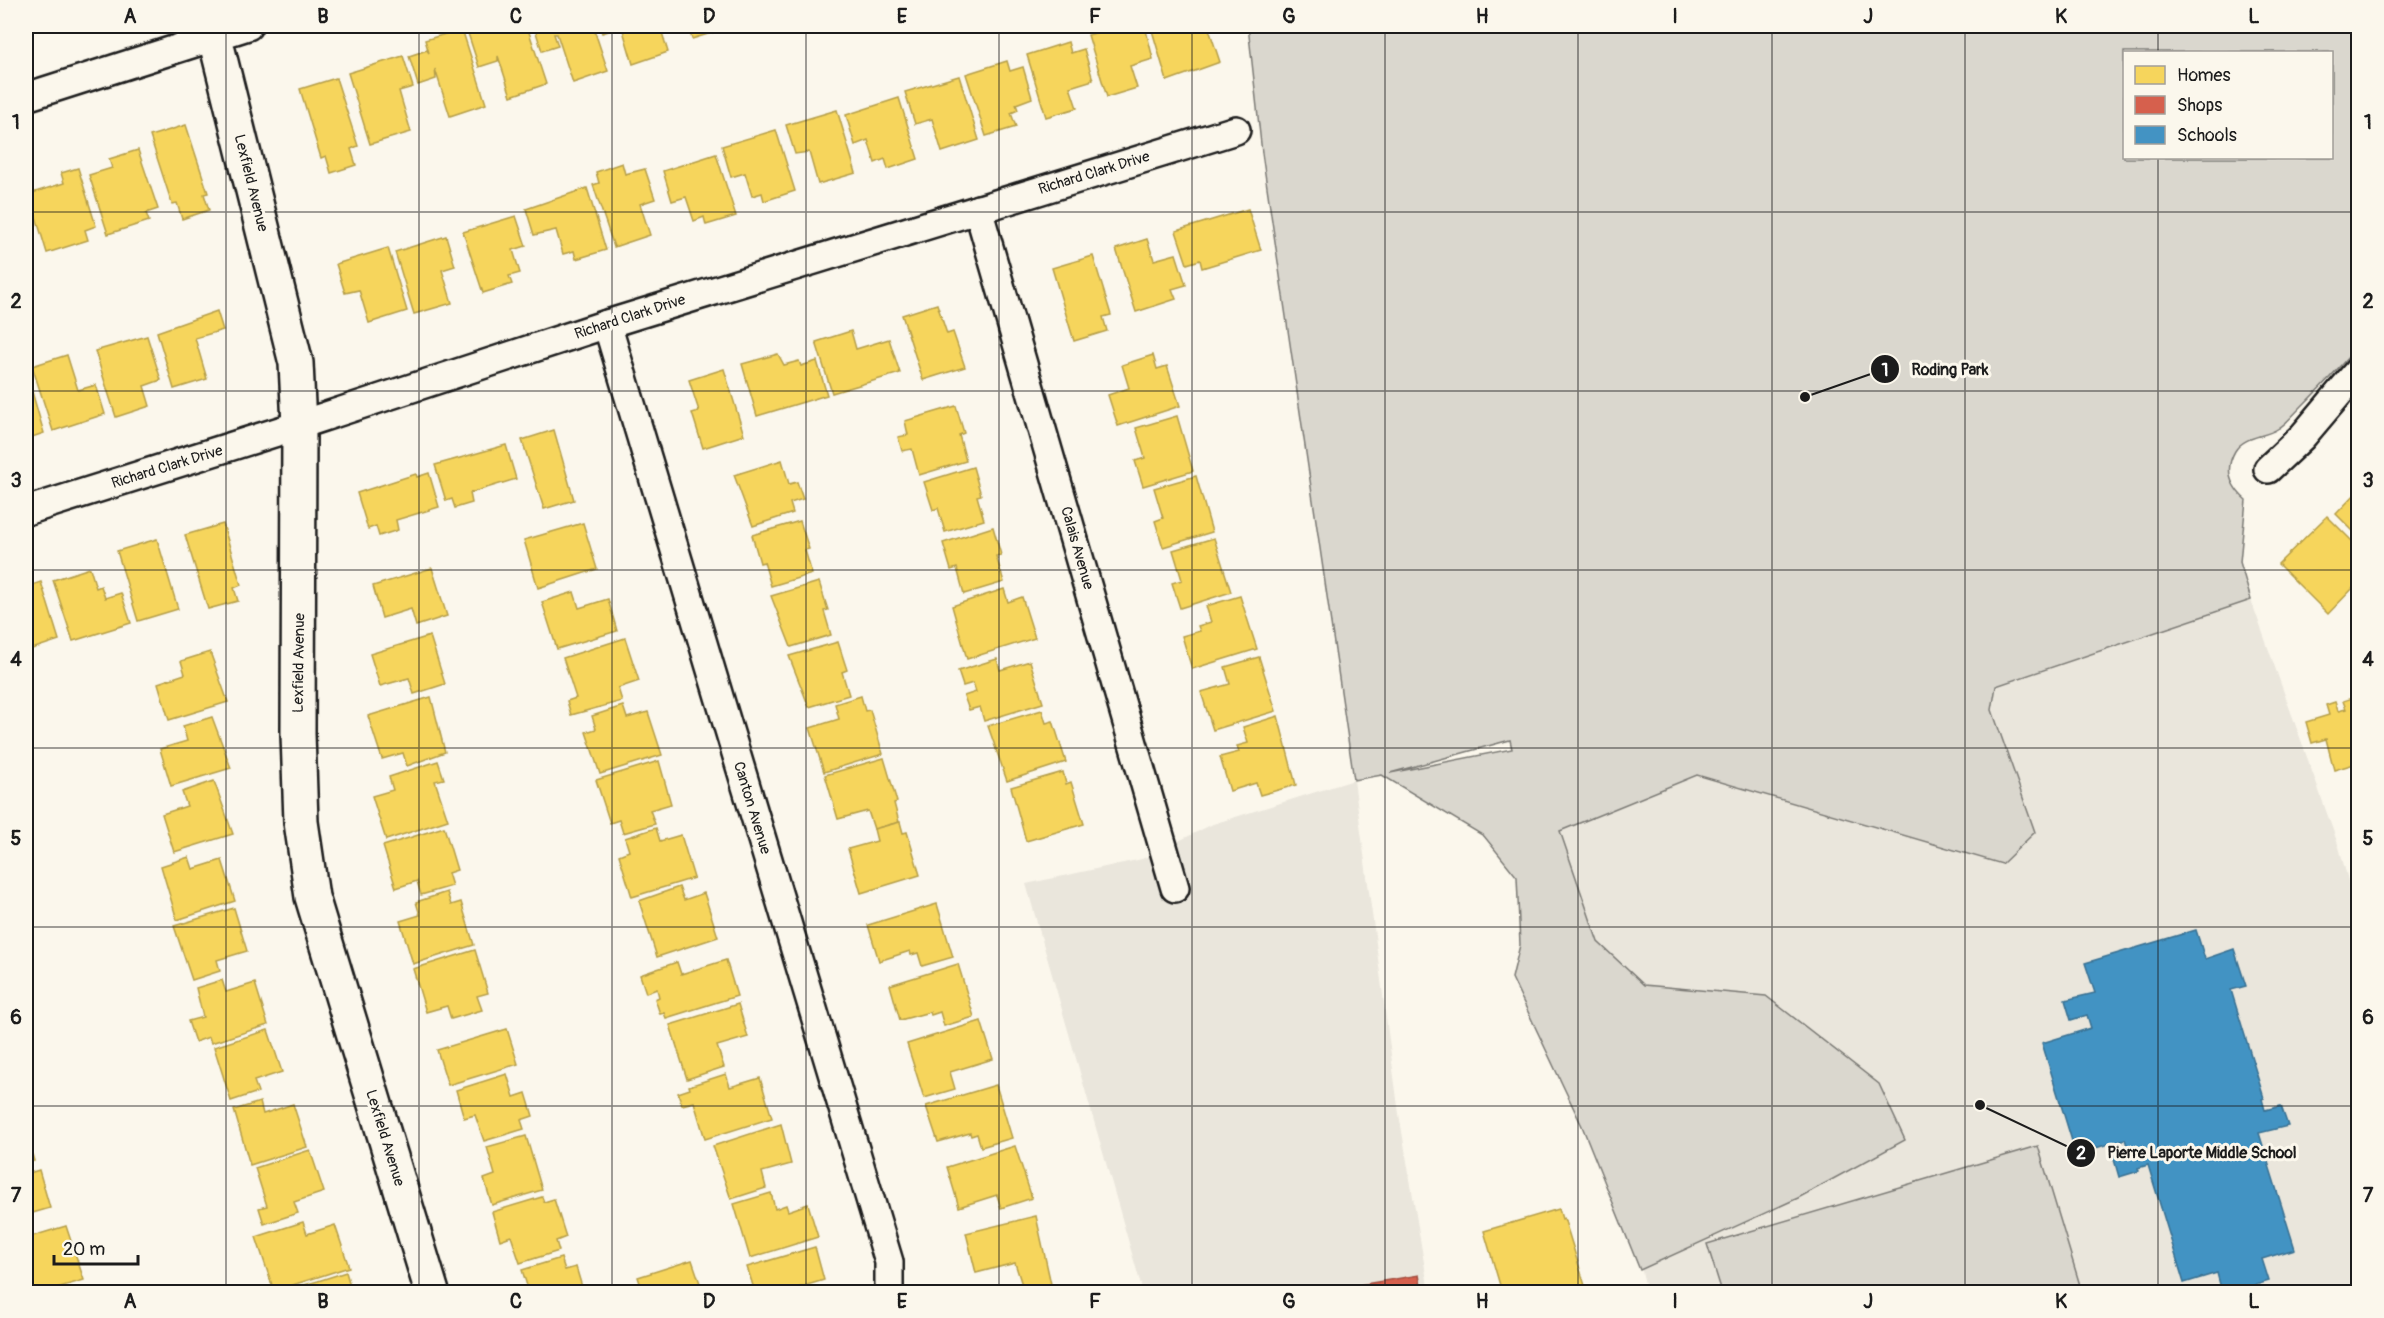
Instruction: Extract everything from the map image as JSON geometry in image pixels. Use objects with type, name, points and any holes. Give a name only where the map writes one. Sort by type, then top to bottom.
[{"type":"street","points":[[26,97],[213,31],[248,26]]},
{"type":"street","name":"Lexfield Avenue","points":[[213,31],[296,363],[299,425],[298,734],[301,822],[312,897],[432,1293]]},
{"type":"street","name":"Richard Clark Drive","points":[[26,511],[607,324],[1236,130]]},
{"type":"street","name":"Calais Avenue","points":[[978,209],[1176,888]]},
{"type":"street","name":"Canton Avenue","points":[[607,324],[889,1262],[889,1293]]},
{"type":"street","points":[[2268,469],[2302,436],[2358,371]]},
{"type":"shaded area","points":[[1248,26],[2358,26],[2358,345],[2285,423],[2274,431],[2244,442],[2232,458],[2230,477],[2236,489],[2246,500],[2240,562],[2251,600],[1996,686],[1992,710],[2035,832],[2002,864],[1697,775],[1560,831],[1598,942],[1644,985],[1766,996],[1879,1084],[1905,1140],[1798,1198],[1640,1270],[1582,1126],[1512,978],[1520,945],[1517,877],[1484,836],[1382,775],[1354,780],[1262,153]],"holes":[[[1510,740],[1512,749],[1390,773]]]},
{"type":"shaded area","points":[[2251,600],[2339,847],[2358,917],[2358,1292],[1647,1292],[1533,824],[2017,679]]},
{"type":"shaded area","points":[[1354,780],[1399,1114],[1429,1292],[1143,1292],[1026,884],[1142,859],[1213,824]]},
{"type":"shaded area","points":[[2038,1146],[2082,1292],[1722,1292],[1707,1244]]},
{"type":"building: Homes","points":[[527,26],[546,84],[511,96],[498,56],[498,61],[479,67],[466,27]]},
{"type":"building: Homes","points":[[534,26],[593,26],[608,71],[573,83],[557,34],[554,34],[558,46],[542,51]]},
{"type":"building: Homes","points":[[599,26],[660,26],[668,52],[633,64],[622,27],[602,33]]},
{"type":"building: Homes","points":[[688,26],[726,26],[727,28],[692,39]]},
{"type":"building: Homes","points":[[1119,26],[1145,26],[1153,59],[1130,66],[1137,88],[1107,97],[1088,35]]},
{"type":"building: Homes","points":[[1208,26],[1220,62],[1167,81],[1151,27]]},
{"type":"building: Homes","points":[[462,29],[486,104],[450,116],[435,69],[436,79],[418,85],[409,56],[427,50],[429,53],[425,40]]},
{"type":"building: Homes","points":[[1068,42],[1071,53],[1084,49],[1093,80],[1070,87],[1077,108],[1046,117],[1027,55]]},
{"type":"building: Homes","points":[[403,56],[413,87],[399,91],[411,132],[370,144],[348,73]]},
{"type":"building: Homes","points":[[1007,61],[1010,71],[1023,67],[1032,98],[1016,104],[1018,110],[1011,113],[1016,127],[986,136],[966,74]]},
{"type":"building: Homes","points":[[959,76],[979,140],[942,152],[932,119],[915,124],[905,92]]},
{"type":"building: Homes","points":[[336,78],[358,146],[351,149],[356,165],[331,173],[326,156],[321,158],[300,89]]},
{"type":"building: Homes","points":[[899,98],[918,159],[888,169],[885,159],[875,163],[868,140],[855,145],[846,115]]},
{"type":"building: Homes","points":[[837,110],[856,173],[818,184],[809,152],[795,154],[786,125]]},
{"type":"building: Homes","points":[[186,125],[208,193],[204,194],[209,210],[182,219],[177,203],[172,204],[150,136]]},
{"type":"building: Homes","points":[[776,130],[795,191],[764,201],[762,193],[752,196],[745,173],[731,177],[722,146]]},
{"type":"building: Homes","points":[[138,150],[158,209],[146,213],[149,221],[108,234],[89,175],[112,168],[109,159]]},
{"type":"building: Homes","points":[[716,154],[736,216],[706,225],[704,217],[694,221],[686,197],[672,201],[663,171]]},
{"type":"building: Homes","points":[[622,163],[625,174],[645,169],[655,199],[640,204],[650,235],[614,247],[593,185],[599,183],[596,172]]},
{"type":"building: Homes","points":[[78,168],[96,226],[85,230],[88,240],[47,253],[29,194],[64,183],[61,173]]},
{"type":"building: Homes","points":[[587,188],[606,250],[576,259],[574,251],[563,254],[556,230],[534,235],[526,209]]},
{"type":"building: Homes","points":[[1248,209],[1261,250],[1202,268],[1200,260],[1187,264],[1176,231]]},
{"type":"building: Homes","points":[[516,216],[526,246],[513,250],[520,273],[509,276],[512,284],[483,293],[463,232]]},
{"type":"building: Homes","points":[[446,236],[455,266],[442,270],[452,303],[414,314],[395,252]]},
{"type":"building: Homes","points":[[1147,239],[1154,260],[1176,254],[1186,285],[1172,289],[1176,299],[1136,312],[1116,249]]},
{"type":"building: Homes","points":[[388,248],[407,311],[369,323],[359,290],[345,293],[336,264]]},
{"type":"building: Homes","points":[[1093,256],[1111,315],[1103,317],[1107,331],[1074,341],[1052,268]]},
{"type":"building: Homes","points":[[937,304],[947,334],[953,332],[965,367],[923,380],[902,315]]},
{"type":"building: Homes","points":[[217,311],[223,330],[195,338],[207,379],[174,389],[157,332]]},
{"type":"building: Homes","points":[[851,331],[856,349],[889,339],[900,373],[832,393],[816,342]]},
{"type":"building: Homes","points":[[147,336],[161,380],[144,386],[150,406],[116,417],[95,351]]},
{"type":"building: Homes","points":[[778,354],[784,365],[799,361],[801,366],[817,361],[827,395],[757,416],[742,364]]},
{"type":"building: Homes","points":[[67,355],[78,390],[96,385],[105,414],[53,431],[32,366]]},
{"type":"building: Homes","points":[[1153,355],[1157,369],[1167,366],[1180,406],[1118,426],[1108,395],[1129,388],[1122,365]]},
{"type":"building: Homes","points":[[724,369],[744,435],[703,448],[692,413],[699,411],[689,380]]},
{"type":"building: Homes","points":[[26,371],[44,433],[26,439]]},
{"type":"building: Homes","points":[[956,406],[964,433],[959,435],[966,461],[919,475],[912,449],[902,451],[898,437],[908,435],[905,421]]},
{"type":"building: Homes","points":[[1177,416],[1193,471],[1143,486],[1135,461],[1145,458],[1136,428]]},
{"type":"building: Homes","points":[[554,430],[574,500],[544,509],[522,440]]},
{"type":"building: Homes","points":[[506,445],[516,479],[470,493],[472,503],[455,508],[452,499],[446,501],[435,465]]},
{"type":"building: Homes","points":[[782,460],[789,484],[797,482],[803,499],[790,503],[793,513],[753,526],[734,475]]},
{"type":"building: Homes","points":[[973,467],[981,495],[977,496],[984,520],[945,532],[938,508],[933,510],[924,482]]},
{"type":"building: Homes","points":[[429,473],[439,507],[396,520],[398,530],[379,536],[376,526],[368,529],[357,493],[416,474],[417,477]]},
{"type":"building: Homes","points":[[1196,476],[1212,532],[1163,547],[1155,521],[1163,518],[1154,488]]},
{"type":"building: Homes","points":[[2358,491],[2358,536],[2336,514]]},
{"type":"building: Homes","points":[[2327,516],[2358,547],[2358,583],[2328,614],[2278,564]]},
{"type":"building: Homes","points":[[800,521],[809,549],[805,550],[812,574],[771,586],[764,562],[760,563],[752,535]]},
{"type":"building: Homes","points":[[583,523],[597,569],[538,588],[524,540]]},
{"type":"building: Homes","points":[[223,524],[241,585],[234,588],[238,601],[208,609],[185,535]]},
{"type":"building: Homes","points":[[993,527],[1001,555],[996,556],[1004,582],[964,594],[957,568],[951,570],[943,543]]},
{"type":"building: Homes","points":[[1214,538],[1231,592],[1180,608],[1172,583],[1182,580],[1173,550]]},
{"type":"building: Homes","points":[[157,539],[178,609],[138,621],[117,551]]},
{"type":"building: Homes","points":[[90,568],[96,588],[101,586],[105,598],[121,593],[131,623],[73,641],[53,580]]},
{"type":"building: Homes","points":[[432,568],[447,616],[416,626],[411,609],[382,618],[373,586]]},
{"type":"building: Homes","points":[[41,582],[59,640],[26,651],[26,587]]},
{"type":"building: Homes","points":[[819,582],[828,610],[824,611],[831,635],[791,647],[771,596]]},
{"type":"building: Homes","points":[[1004,589],[1008,602],[1022,597],[1035,638],[967,659],[952,606]]},
{"type":"building: Homes","points":[[574,592],[579,608],[608,599],[617,631],[557,649],[542,602]]},
{"type":"building: Homes","points":[[1240,596],[1257,649],[1192,669],[1182,636],[1200,631],[1198,626],[1211,622],[1206,606]]},
{"type":"building: Homes","points":[[430,636],[445,684],[414,694],[409,678],[380,686],[370,654]]},
{"type":"building: Homes","points":[[625,638],[639,681],[618,688],[622,701],[571,715],[567,701],[576,698],[563,658]]},
{"type":"building: Homes","points":[[838,642],[847,670],[842,672],[849,695],[809,707],[789,656]]},
{"type":"building: Homes","points":[[210,652],[228,702],[169,720],[158,683],[185,674],[181,661]]},
{"type":"building: Homes","points":[[1259,657],[1276,711],[1213,730],[1201,692],[1230,684],[1225,667]]},
{"type":"building: Homes","points":[[997,659],[1000,670],[1030,661],[1043,703],[984,721],[980,707],[969,710],[964,696],[976,692],[973,683],[963,686],[958,671]]},
{"type":"building: Homes","points":[[861,696],[865,711],[870,710],[883,754],[824,772],[810,728],[839,719],[835,704]]},
{"type":"building: Homes","points":[[2358,696],[2358,763],[2334,770],[2326,739],[2312,743],[2306,722],[2329,715],[2326,705],[2335,702],[2338,711],[2346,709],[2343,701]]},
{"type":"building: Homes","points":[[431,697],[445,752],[407,766],[403,753],[382,759],[368,716]]},
{"type":"building: Homes","points":[[623,706],[627,718],[648,712],[662,755],[600,774],[586,732],[596,729],[592,716]]},
{"type":"building: Homes","points":[[1042,710],[1046,723],[1053,721],[1066,762],[1007,781],[988,726]]},
{"type":"building: Homes","points":[[1278,716],[1296,785],[1260,795],[1256,783],[1230,791],[1220,757],[1239,752],[1237,746],[1248,743],[1243,727]]},
{"type":"building: Homes","points":[[212,717],[231,768],[171,786],[160,749],[187,741],[183,726]]},
{"type":"building: Homes","points":[[884,758],[897,802],[894,803],[899,822],[874,829],[868,811],[838,819],[825,775]]},
{"type":"building: Homes","points":[[438,761],[444,779],[435,781],[448,820],[386,840],[372,796],[393,790],[389,777]]},
{"type":"building: Homes","points":[[659,761],[671,804],[650,810],[655,824],[623,833],[619,820],[610,823],[596,780]]},
{"type":"building: Homes","points":[[1063,772],[1066,784],[1071,782],[1084,824],[1026,841],[1011,787]]},
{"type":"building: Homes","points":[[214,781],[233,834],[174,852],[162,814],[187,806],[182,792]]},
{"type":"building: Homes","points":[[900,822],[903,833],[907,832],[920,875],[861,893],[848,849],[877,841],[874,829]]},
{"type":"building: Homes","points":[[444,827],[457,870],[448,873],[452,886],[421,895],[417,881],[396,888],[383,846]]},
{"type":"building: Homes","points":[[656,828],[660,841],[681,835],[694,878],[632,897],[619,855],[629,851],[625,838]]},
{"type":"building: Homes","points":[[189,857],[193,869],[222,860],[235,901],[177,920],[161,866]]},
{"type":"building: Homes","points":[[679,887],[684,900],[704,893],[718,937],[657,957],[639,901]]},
{"type":"building: Homes","points":[[447,892],[451,905],[461,902],[474,945],[413,964],[400,921],[420,915],[416,902]]},
{"type":"building: Homes","points":[[937,904],[953,957],[922,966],[918,953],[911,955],[910,951],[879,961],[868,925]]},
{"type":"building: Homes","points":[[234,908],[247,951],[217,960],[220,971],[192,980],[174,926]]},
{"type":"building: Homes","points":[[475,950],[488,993],[477,996],[482,1010],[451,1019],[447,1006],[426,1012],[413,969]]},
{"type":"building: Homes","points":[[726,960],[737,996],[666,1018],[664,1013],[660,1014],[655,999],[659,997],[657,989],[646,993],[640,975],[677,962],[681,974]]},
{"type":"building: Homes","points":[[958,964],[974,1017],[944,1026],[940,1012],[931,1015],[930,1012],[900,1020],[890,985]]},
{"type":"building: Homes","points":[[222,980],[226,992],[255,983],[268,1025],[211,1043],[209,1037],[195,1042],[188,1021],[203,1017],[196,988]]},
{"type":"building: Homes","points":[[738,1004],[748,1037],[717,1046],[724,1067],[687,1079],[670,1025]]},
{"type":"building: Homes","points":[[981,1021],[993,1059],[950,1072],[955,1089],[924,1098],[907,1044]]},
{"type":"building: Homes","points":[[507,1029],[518,1064],[448,1085],[437,1050]]},
{"type":"building: Homes","points":[[268,1030],[282,1072],[254,1081],[258,1092],[231,1101],[214,1047]]},
{"type":"building: Homes","points":[[507,1074],[514,1097],[526,1093],[533,1116],[521,1120],[524,1129],[484,1141],[475,1115],[464,1118],[456,1090]]},
{"type":"building: Homes","points":[[726,1074],[730,1087],[760,1078],[772,1118],[705,1139],[694,1102],[682,1105],[678,1093],[690,1089],[689,1086]]},
{"type":"building: Homes","points":[[996,1085],[1012,1138],[981,1147],[977,1134],[971,1136],[970,1133],[938,1142],[926,1106]]},
{"type":"building: Homes","points":[[260,1102],[263,1114],[293,1104],[307,1147],[250,1165],[234,1110]]},
{"type":"building: Homes","points":[[781,1124],[791,1164],[762,1172],[766,1188],[731,1199],[713,1146]]},
{"type":"building: Homes","points":[[26,1134],[34,1161],[26,1163]]},
{"type":"building: Homes","points":[[526,1136],[542,1190],[492,1205],[484,1179],[495,1175],[487,1147]]},
{"type":"building: Homes","points":[[1015,1146],[1032,1198],[1001,1208],[997,1195],[959,1207],[947,1167]]},
{"type":"building: Homes","points":[[310,1150],[324,1192],[294,1202],[298,1213],[264,1224],[259,1208],[267,1206],[255,1168]]},
{"type":"building: Homes","points":[[39,1170],[50,1208],[26,1215],[26,1174]]},
{"type":"building: Homes","points":[[771,1193],[775,1209],[786,1205],[788,1211],[808,1204],[818,1237],[750,1258],[734,1204]]},
{"type":"building: Homes","points":[[542,1197],[544,1202],[554,1199],[566,1237],[556,1241],[559,1251],[520,1263],[511,1236],[500,1240],[492,1212]]},
{"type":"building: Homes","points":[[1559,1209],[1562,1219],[1564,1218],[1587,1292],[1502,1292],[1484,1231]]},
{"type":"building: Homes","points":[[1036,1216],[1051,1284],[1024,1291],[1015,1263],[976,1273],[966,1233]]},
{"type":"building: Homes","points":[[303,1222],[307,1234],[335,1225],[349,1267],[274,1291],[256,1237]]},
{"type":"building: Homes","points":[[66,1226],[84,1280],[43,1292],[26,1292],[26,1238]]},
{"type":"building: Homes","points":[[815,1247],[824,1280],[794,1289],[795,1292],[755,1292],[747,1267]]},
{"type":"building: Homes","points":[[561,1258],[565,1270],[576,1267],[582,1287],[571,1290],[572,1292],[529,1292],[522,1270]]},
{"type":"building: Homes","points":[[692,1260],[703,1292],[643,1292],[638,1277]]},
{"type":"building: Homes","points":[[346,1272],[352,1292],[280,1292],[318,1281]]},
{"type":"building: Shops","points":[[1419,1275],[1422,1292],[1323,1292],[1323,1291]]},
{"type":"building: Schools","points":[[2196,930],[2205,959],[2234,949],[2246,986],[2231,990],[2264,1098],[2262,1099],[2265,1110],[2281,1106],[2288,1126],[2259,1133],[2295,1249],[2262,1259],[2269,1281],[2232,1292],[2222,1292],[2217,1273],[2184,1283],[2148,1165],[2138,1168],[2139,1171],[2119,1177],[2113,1156],[2129,1152],[2125,1139],[2076,1154],[2042,1043],[2091,1028],[2087,1015],[2071,1020],[2065,1000],[2095,993],[2085,963]]},
{"type":"place","name":"Roding Park","points":[[1805,397]]},
{"type":"place","name":"Pierre Laporte Middle School","points":[[1980,1105]]}]
